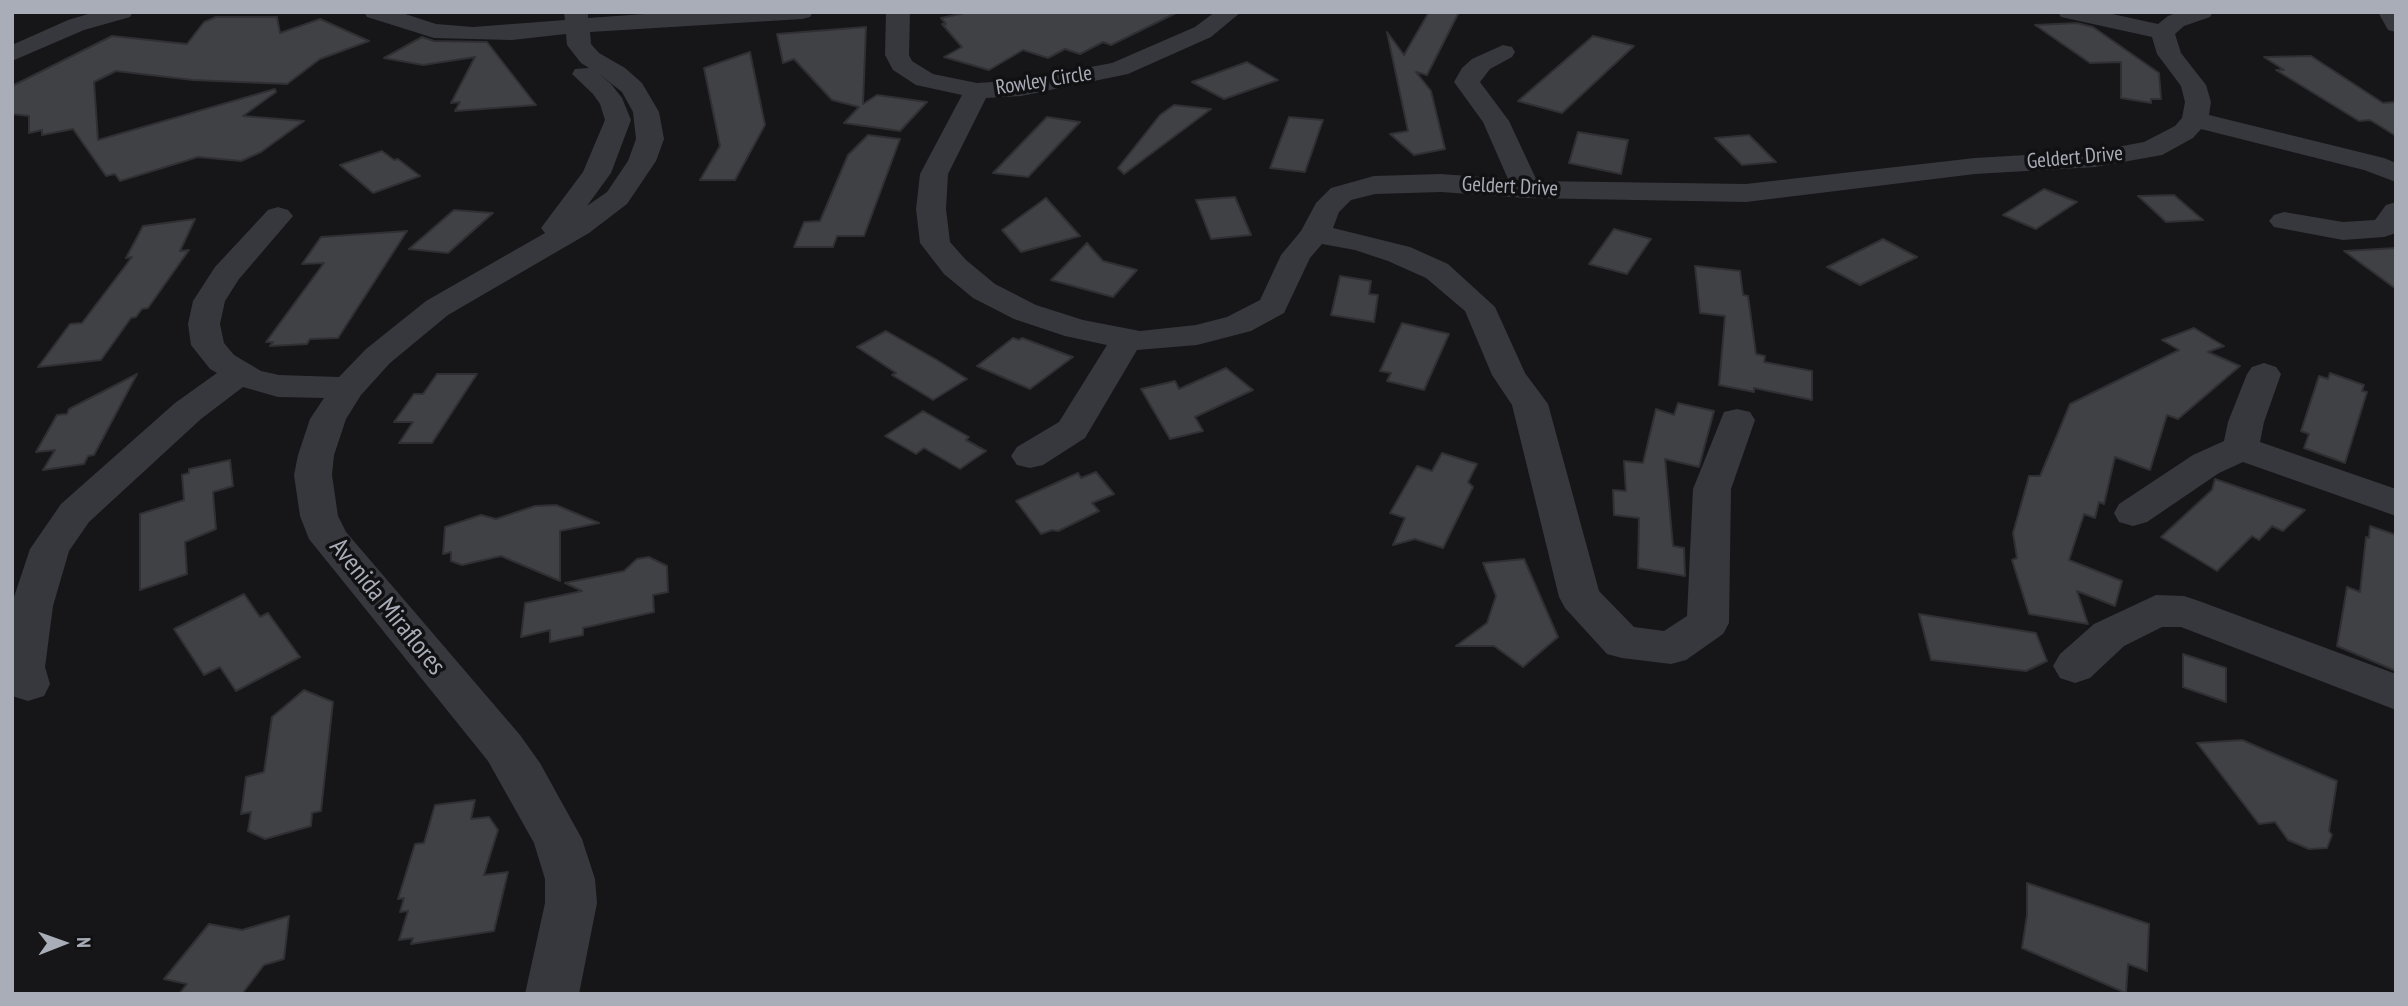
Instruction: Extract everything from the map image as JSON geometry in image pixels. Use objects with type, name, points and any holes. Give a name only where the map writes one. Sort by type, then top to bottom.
[{"type":"street","points":[[12,54],[76,24],[122,12]]},
{"type":"street","points":[[375,12],[434,31],[474,34],[563,20],[802,12]]},
{"type":"street","name":"Rowley Circle","points":[[898,12],[897,55],[902,65],[925,80],[977,91],[1021,88],[1119,68],[1203,32],[1230,12]]},
{"type":"street","points":[[2069,12],[2163,32]]},
{"type":"street","points":[[2163,32],[2176,21],[2202,12]]},
{"type":"street","points":[[2389,12],[2396,25]]},
{"type":"street","name":"Avenida Miraflores","points":[[539,249],[576,204],[597,173],[618,120],[613,104],[602,89],[559,57],[549,46],[563,20],[590,58],[616,73],[633,88],[646,112],[650,139],[642,161],[617,198],[578,227],[539,249],[465,290],[421,319],[385,349],[348,388],[328,419],[316,455],[314,493],[318,516],[329,539],[504,748],[557,839],[570,879],[571,903],[552,994]]},
{"type":"street","points":[[2163,32],[2169,54],[2193,85],[2198,102],[2195,119],[2374,164],[2396,174]]},
{"type":"street","points":[[1503,52],[1481,64],[1471,73],[1467,82],[1496,121],[1527,189]]},
{"type":"street","name":"Geldert Drive","points":[[977,91],[934,174],[930,209],[935,243],[955,267],[984,291],[1025,312],[1077,329],[1139,341],[1197,335],[1239,324],[1273,306],[1296,255],[1315,234],[1326,209],[1341,194],[1374,185],[1441,183],[1527,189],[1746,193],[1975,166],[2095,159],[2152,149],[2184,132],[2195,119]]},
{"type":"street","points":[[2284,221],[2343,231],[2384,228],[2396,211]]},
{"type":"street","points":[[278,216],[226,274],[209,300],[205,313],[208,345],[222,362],[238,374],[278,386],[348,388]]},
{"type":"street","points":[[1315,234],[1360,242],[1399,254],[1437,271],[1479,307],[1508,375],[1530,404],[1580,597],[1622,642],[1671,648],[1708,623],[1712,489],[1737,420]]},
{"type":"street","points":[[1030,456],[1072,430],[1127,339]]},
{"type":"street","points":[[27,684],[23,667],[32,606],[50,549],[75,513],[188,411],[238,374]]},
{"type":"street","points":[[2241,448],[2246,422],[2264,374]]},
{"type":"street","points":[[2133,513],[2206,464],[2241,448],[2396,503]]},
{"type":"street","points":[[2075,666],[2109,635],[2156,611],[2195,615],[2284,647],[2396,693]]},
{"type":"building","points":[[969,12],[1178,12],[1111,45],[1103,42],[1080,54],[1065,49],[1048,58],[1023,50],[989,70],[944,57],[962,47],[942,24],[946,24],[941,18]]},
{"type":"building","points":[[1429,12],[1459,12],[1427,75],[1416,72],[1431,91],[1445,149],[1414,155],[1390,134],[1408,131],[1387,32],[1404,55]]},
{"type":"building","points":[[216,17],[277,17],[280,33],[320,19],[369,41],[320,59],[287,84],[193,80],[116,71],[94,82],[98,140],[275,89],[276,92],[243,116],[304,121],[261,152],[241,161],[198,157],[120,181],[115,174],[106,176],[73,129],[42,135],[42,130],[29,133],[29,116],[12,114],[12,86],[112,36],[187,44],[204,22]]},
{"type":"building","points":[[2077,23],[2093,27],[2159,73],[2161,99],[2151,99],[2151,103],[2121,98],[2121,62],[2090,63],[2035,25]]},
{"type":"building","points":[[866,27],[863,104],[877,95],[927,102],[900,131],[844,123],[859,107],[832,100],[794,59],[783,63],[777,34]]},
{"type":"building","points":[[1593,36],[1634,46],[1562,113],[1518,101]]},
{"type":"building","points":[[422,37],[434,41],[487,42],[536,105],[455,111],[460,102],[451,103],[475,57],[423,65],[384,58]]},
{"type":"building","points":[[750,52],[765,125],[735,180],[700,180],[720,146],[704,68]]},
{"type":"building","points":[[2311,56],[2383,103],[2396,102],[2396,136],[2370,120],[2359,121],[2276,70],[2284,70],[2264,57]]},
{"type":"building","points":[[1247,62],[1278,80],[1224,99],[1192,82]]},
{"type":"building","points":[[1174,105],[1211,109],[1124,174],[1118,168],[1160,115]]},
{"type":"building","points":[[1047,117],[1080,122],[1028,177],[993,173]]},
{"type":"building","points":[[1289,117],[1323,120],[1305,172],[1270,168]]},
{"type":"building","points":[[1578,132],[1628,140],[1621,174],[1569,163]]},
{"type":"building","points":[[868,135],[900,139],[864,236],[837,236],[833,247],[794,247],[804,222],[820,221],[848,155]]},
{"type":"building","points":[[1749,135],[1776,162],[1742,165],[1715,138]]},
{"type":"building","points":[[382,151],[394,160],[398,159],[420,176],[373,193],[340,165]]},
{"type":"building","points":[[2044,189],[2077,202],[2036,229],[2003,215]]},
{"type":"building","points":[[2174,195],[2203,220],[2166,222],[2138,196]]},
{"type":"building","points":[[1235,197],[1251,235],[1211,239],[1196,200]]},
{"type":"building","points":[[1046,198],[1080,236],[1021,252],[1002,230]]},
{"type":"building","points":[[454,210],[493,213],[448,253],[409,249]]},
{"type":"building","points":[[195,219],[180,251],[189,250],[148,308],[142,309],[136,317],[131,318],[101,360],[38,367],[70,324],[82,323],[132,257],[126,258],[143,226]]},
{"type":"building","points":[[1614,229],[1651,239],[1627,274],[1589,264]]},
{"type":"building","points":[[407,231],[338,338],[310,339],[307,344],[270,346],[273,342],[266,342],[324,263],[302,264],[321,237]]},
{"type":"building","points":[[1883,239],[1917,257],[1860,285],[1827,267]]},
{"type":"building","points":[[1087,243],[1103,261],[1137,270],[1113,297],[1051,280]]},
{"type":"building","points":[[2396,248],[2396,289],[2344,251]]},
{"type":"building","points":[[1695,266],[1740,271],[1743,295],[1748,296],[1756,354],[1765,356],[1764,362],[1812,371],[1812,400],[1754,388],[1754,392],[1719,385],[1725,316],[1700,313]]},
{"type":"building","points":[[1340,276],[1371,281],[1369,294],[1378,295],[1374,322],[1331,315]]},
{"type":"building","points":[[1402,323],[1449,334],[1424,390],[1387,381],[1391,373],[1380,371]]},
{"type":"building","points":[[2194,328],[2224,346],[2208,352],[2240,366],[2178,419],[2167,415],[2150,470],[2115,457],[2104,504],[2099,502],[2095,518],[2084,514],[2069,560],[2122,581],[2115,606],[2077,591],[2088,624],[2029,614],[2012,560],[2017,558],[2013,533],[2029,476],[2040,476],[2070,404],[2179,350],[2162,340]]},
{"type":"building","points":[[886,331],[967,379],[933,400],[892,375],[896,373],[857,347]]},
{"type":"building","points":[[1013,338],[1022,338],[1073,357],[1030,389],[977,366]]},
{"type":"building","points":[[1226,368],[1253,390],[1195,417],[1203,431],[1170,439],[1141,389],[1175,381],[1179,389]]},
{"type":"building","points":[[2330,373],[2364,385],[2362,391],[2367,392],[2345,463],[2304,448],[2309,434],[2301,431],[2319,376],[2328,379]]},
{"type":"building","points":[[137,374],[94,455],[88,456],[84,464],[43,470],[55,450],[36,452],[57,415],[67,414],[69,409]]},
{"type":"building","points":[[437,374],[477,374],[432,443],[399,443],[413,422],[394,422],[414,394],[423,394]]},
{"type":"building","points":[[1678,403],[1714,411],[1699,467],[1665,459],[1673,546],[1684,548],[1685,576],[1638,568],[1639,518],[1614,515],[1613,490],[1626,491],[1624,461],[1643,463],[1656,409],[1674,415]]},
{"type":"building","points":[[923,411],[969,437],[966,440],[986,451],[960,469],[924,448],[916,454],[885,436]]},
{"type":"building","points":[[1442,453],[1477,464],[1468,482],[1473,487],[1443,548],[1415,539],[1393,545],[1405,518],[1390,513],[1417,466],[1432,471]]},
{"type":"building","points":[[230,460],[233,486],[213,492],[216,529],[185,542],[187,574],[140,590],[140,514],[184,500],[182,475],[189,473],[189,469]]},
{"type":"building","points":[[1096,472],[1114,494],[1092,503],[1099,511],[1058,531],[1041,534],[1016,501],[1078,473],[1081,478]]},
{"type":"building","points":[[2215,479],[2305,510],[2283,531],[2272,526],[2259,540],[2252,536],[2217,571],[2161,537],[2212,490]]},
{"type":"building","points":[[556,505],[599,523],[560,531],[560,581],[501,556],[462,565],[451,561],[451,552],[443,554],[445,527],[481,515],[496,519],[535,506]]},
{"type":"building","points":[[2370,526],[2396,535],[2396,671],[2337,646],[2347,587],[2360,592],[2366,537],[2369,538]]},
{"type":"building","points":[[649,557],[667,566],[668,592],[653,595],[654,612],[583,628],[583,635],[550,642],[550,630],[521,637],[525,603],[582,591],[565,583],[624,571],[637,559]]},
{"type":"building","points":[[1524,559],[1558,637],[1523,667],[1494,646],[1456,646],[1487,623],[1496,596],[1483,563]]},
{"type":"building","points":[[244,594],[260,617],[268,613],[300,657],[236,691],[220,667],[204,675],[174,629]]},
{"type":"building","points":[[1919,614],[2036,633],[2047,661],[2026,671],[1931,660]]},
{"type":"building","points":[[2183,654],[2226,668],[2226,702],[2183,687]]},
{"type":"building","points":[[304,690],[333,702],[321,811],[312,813],[311,826],[265,839],[248,831],[251,812],[241,814],[246,777],[264,772],[272,717]]},
{"type":"building","points":[[2242,740],[2337,781],[2329,831],[2332,835],[2327,848],[2309,849],[2288,840],[2275,822],[2259,824],[2197,743]]},
{"type":"building","points":[[475,800],[471,819],[489,817],[498,830],[484,875],[508,872],[494,931],[411,944],[413,938],[399,940],[408,911],[400,912],[404,898],[398,899],[415,844],[424,843],[435,805]]},
{"type":"building","points":[[2027,883],[2149,924],[2147,971],[2128,964],[2126,993],[2022,948],[2027,915]]},
{"type":"building","points":[[289,916],[284,959],[264,965],[242,994],[179,994],[187,984],[164,979],[209,924],[242,930]]}]
